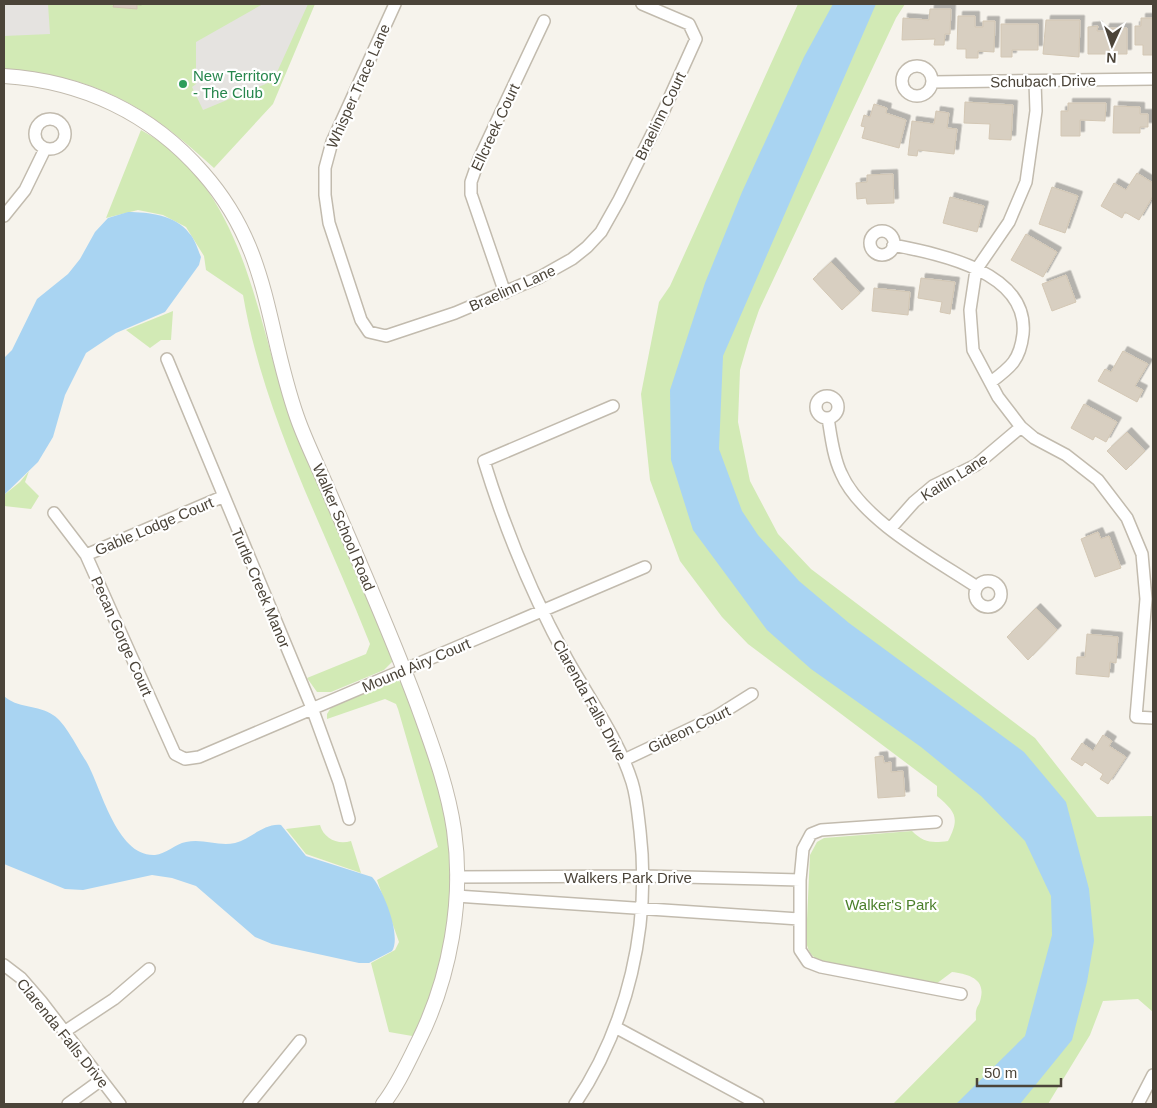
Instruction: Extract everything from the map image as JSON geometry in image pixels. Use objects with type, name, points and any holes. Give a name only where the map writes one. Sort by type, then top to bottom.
[{"type":"street","name":"Whisper Trace Lane","points":[[377,334],[369,332],[361,320],[330,223],[324,182],[332,142],[395,4]]},
{"type":"street","name":"Braelinn Court","points":[[619,200],[664,110],[696,39],[689,24],[642,4]]},
{"type":"street","name":"Ellcreek Court","points":[[505,293],[474,205],[471,182],[479,160],[544,21]]},
{"type":"street","name":"Walker School Road","points":[[4,76],[28,77],[86,91],[142,119],[188,156],[234,214],[245,235],[260,275],[297,416],[405,670],[437,760],[448,798],[454,832],[456,896],[446,970],[436,1000],[402,1076],[383,1104]]},
{"type":"street","name":"Schubach Drive","points":[[933,82],[1153,79]]},
{"type":"street","points":[[1035,82],[1034,127],[1026,182],[1009,222],[976,270],[970,310],[973,350],[998,397],[1021,427],[1034,438],[1066,455],[1098,480],[1127,518],[1142,554],[1146,599],[1136,717],[1153,718]]},
{"type":"street","points":[[4,216],[25,190],[46,149]]},
{"type":"street","name":"Braelinn Lane","points":[[377,334],[386,336],[400,332],[505,293],[540,277],[572,259],[601,232],[619,200]]},
{"type":"street","points":[[893,245],[945,256],[976,270],[1003,285],[1017,303],[1024,326],[1021,351],[1011,368],[991,382]]},
{"type":"street","name":"Turtle Creek Manor","points":[[167,359],[222,497],[312,708],[339,782],[349,819]]},
{"type":"street","name":"Clarenda Falls Drive","points":[[575,1104],[598,1064],[615,1027],[633,968],[641,908],[643,844],[637,803],[624,760],[541,610],[499,507],[484,461],[613,406]]},
{"type":"street","points":[[828,418],[832,446],[841,474],[854,496],[890,529],[977,587]]},
{"type":"street","name":"Kaitln Lane","points":[[890,529],[914,502],[933,486],[976,465],[1021,427]]},
{"type":"street","name":"Gable Lodge Court","points":[[86,555],[222,497]]},
{"type":"street","name":"Pecan Gorge Court","points":[[54,513],[86,555],[175,754],[186,758]]},
{"type":"street","name":"Mound Airy Court","points":[[186,758],[199,757],[645,567]]},
{"type":"street","name":"Gideon Court","points":[[624,760],[717,716],[752,694]]},
{"type":"street","points":[[936,822],[821,830],[811,834],[803,849],[800,880],[800,950],[808,962],[821,967],[961,994]]},
{"type":"street","name":"Walkers Park Drive","points":[[456,877],[643,876],[800,880]]},
{"type":"street","name":"Walkers Park Drive","points":[[456,896],[799,919]]},
{"type":"street","name":"Clarenda Falls Drive","points":[[4,965],[31,989],[120,1104]]},
{"type":"street","points":[[64,1032],[114,999],[148,969]]},
{"type":"street","points":[[615,1027],[758,1104]]},
{"type":"street","points":[[249,1104],[300,1042]]},
{"type":"street","points":[[1138,1104],[1153,1075]]},
{"type":"street","points":[[68,1104],[101,1080]]},
{"type":"green space","name":"New Territory - The Club","points":[[4,4],[315,4],[273,104],[214,168],[166,127],[143,111],[119,98],[94,87],[67,79],[4,69]]},
{"type":"green space","name":"Walker's Park","points":[[798,4],[905,4],[896,18],[759,310],[749,339],[740,370],[738,422],[750,481],[778,534],[811,569],[1035,738],[1097,817],[1153,816],[1153,1012],[1138,999],[1103,1001],[1090,1035],[1048,1104],[893,1104],[976,1020],[982,991],[980,985],[974,978],[952,972],[936,984],[822,963],[816,959],[809,951],[806,941],[810,855],[817,842],[824,838],[912,831],[920,838],[928,841],[948,841],[954,827],[954,816],[952,811],[937,796],[937,786],[748,644],[722,617],[680,561],[650,480],[641,394],[659,302],[670,286]]},
{"type":"green space","points":[[141,130],[176,154],[203,184],[224,218],[241,256],[254,295],[292,422],[393,657],[392,662],[384,670],[331,692],[317,692],[307,678],[366,654],[370,644],[281,429],[265,385],[243,295],[206,270],[204,256],[186,227],[163,215],[138,210],[106,218]]},
{"type":"green space","points":[[173,311],[171,340],[161,340],[150,348],[126,330]]},
{"type":"green space","points":[[29,471],[25,482],[39,496],[31,509],[4,506],[4,495],[20,482]]},
{"type":"green space","points":[[395,680],[401,682],[434,760],[453,843],[449,934],[418,1037],[389,1032],[371,963],[395,950],[399,942],[377,880],[438,847],[396,704],[385,699],[327,719],[327,714],[332,706]]},
{"type":"green space","points":[[320,825],[325,834],[332,840],[341,842],[351,841],[361,873],[306,854],[286,829]]},
{"type":"shaded area","points":[[4,4],[48,4],[50,34],[4,36]]},
{"type":"shaded area","points":[[263,4],[308,4],[273,81],[203,110],[192,87],[196,84],[196,42]]},
{"type":"water","points":[[833,4],[876,4],[723,356],[719,449],[742,511],[758,535],[799,581],[849,623],[1024,752],[1066,802],[1089,889],[1094,941],[1087,982],[1072,1040],[1020,1104],[956,1104],[1025,1036],[1052,935],[1051,896],[1025,841],[981,796],[921,747],[811,669],[767,630],[693,530],[671,460],[670,390],[705,283],[742,192],[804,57]]},
{"type":"water","points":[[128,212],[161,216],[177,222],[195,241],[201,257],[199,265],[165,312],[116,333],[86,353],[65,395],[53,437],[38,462],[4,495],[4,358],[12,350],[37,299],[68,274],[80,259],[95,232],[108,218]]},
{"type":"water","points":[[4,696],[15,703],[47,712],[58,718],[92,772],[111,818],[120,833],[130,845],[141,853],[155,855],[182,843],[192,841],[223,844],[235,843],[269,826],[281,825],[306,856],[372,877],[386,902],[393,924],[395,935],[392,951],[369,963],[359,963],[272,944],[255,937],[196,886],[172,878],[152,875],[83,890],[65,889],[4,864]]},
{"type":"building","points":[[114,4],[137,4],[137,9],[113,7]]},
{"type":"building","points":[[930,9],[951,9],[950,34],[945,34],[944,45],[934,45],[935,39],[902,40],[903,18],[929,20]]},
{"type":"building","points":[[958,16],[975,16],[975,27],[983,27],[983,21],[995,21],[994,52],[978,51],[978,58],[966,58],[966,49],[957,49]]},
{"type":"building","points":[[1141,18],[1153,18],[1153,55],[1143,55],[1143,45],[1135,45],[1135,26],[1141,26]]},
{"type":"building","points":[[1046,20],[1080,20],[1079,57],[1043,54]]},
{"type":"building","points":[[1001,24],[1038,24],[1038,50],[1012,50],[1012,57],[1001,57]]},
{"type":"building","points":[[1098,26],[1097,31],[1105,31],[1105,28],[1127,28],[1127,54],[1088,54],[1088,27]]},
{"type":"building","points":[[965,102],[1013,105],[1011,140],[989,139],[990,124],[964,123]]},
{"type":"building","points":[[1068,103],[1106,103],[1105,121],[1080,120],[1080,136],[1061,136],[1061,111],[1068,111]]},
{"type":"building","points":[[874,104],[887,108],[886,113],[906,120],[899,148],[862,138],[865,127],[861,126],[864,115],[870,117]]},
{"type":"building","points":[[1114,106],[1140,107],[1140,114],[1148,114],[1148,127],[1140,127],[1140,133],[1113,133]]},
{"type":"building","points":[[936,111],[949,113],[947,128],[957,129],[954,154],[918,150],[917,156],[908,155],[912,121],[934,124]]},
{"type":"building","points":[[1137,173],[1153,183],[1153,196],[1139,220],[1125,212],[1122,218],[1101,206],[1114,183],[1126,190]]},
{"type":"building","points":[[893,174],[894,203],[867,204],[866,198],[857,199],[856,183],[867,182],[867,175]]},
{"type":"building","points":[[1052,187],[1078,196],[1065,233],[1039,224]]},
{"type":"building","points":[[950,197],[984,206],[977,232],[943,223]]},
{"type":"building","points":[[1026,234],[1057,252],[1043,277],[1011,260]]},
{"type":"building","points":[[831,262],[860,293],[842,310],[813,279]]},
{"type":"building","points":[[1066,275],[1076,302],[1052,311],[1042,284]]},
{"type":"building","points":[[921,278],[955,282],[950,314],[940,312],[942,302],[918,298]]},
{"type":"building","points":[[874,288],[910,292],[908,315],[872,311]]},
{"type":"building","points":[[1123,351],[1148,364],[1135,386],[1143,390],[1137,402],[1098,381],[1105,369],[1111,372]]},
{"type":"building","points":[[1084,404],[1117,422],[1106,442],[1095,436],[1093,440],[1071,428]]},
{"type":"building","points":[[1127,432],[1145,451],[1126,470],[1107,451]]},
{"type":"building","points":[[1098,532],[1101,539],[1109,536],[1121,568],[1095,577],[1081,539]]},
{"type":"building","points":[[1036,608],[1057,630],[1028,660],[1007,637]]},
{"type":"building","points":[[1087,634],[1118,637],[1116,663],[1110,662],[1109,677],[1076,674],[1077,657],[1085,657]]},
{"type":"building","points":[[1103,735],[1112,741],[1109,746],[1126,757],[1108,784],[1100,779],[1103,774],[1085,762],[1082,766],[1071,759],[1082,743],[1093,751]]},
{"type":"building","points":[[883,756],[884,763],[891,762],[891,772],[903,771],[905,796],[878,798],[875,757]]},
{"type":"place","name":"New Territory - The Club","points":[[183,84]]}]
